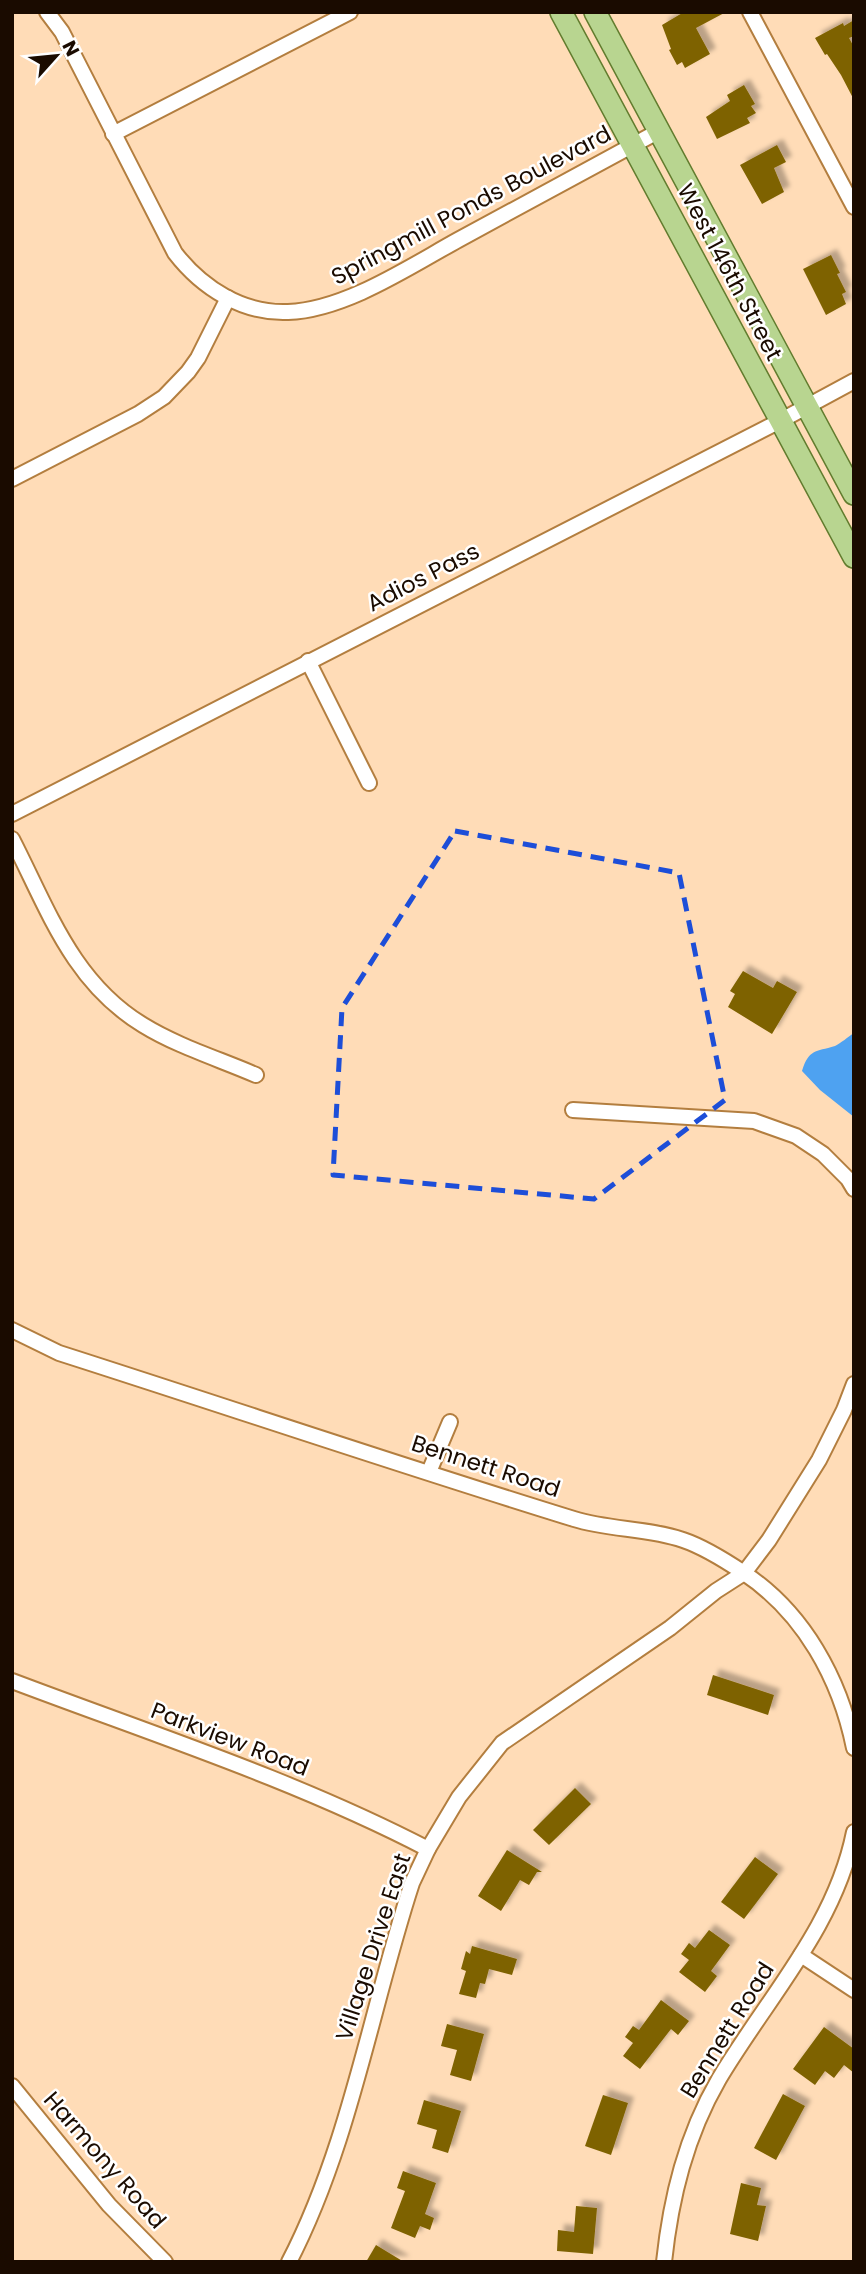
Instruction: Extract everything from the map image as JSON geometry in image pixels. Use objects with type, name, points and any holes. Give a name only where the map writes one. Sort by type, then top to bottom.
[{"type":"main road","name":"West 146th Street","points":[[561,12],[854,556]]},
{"type":"main road","name":"West 146th Street","points":[[595,12],[854,494]]},
{"type":"street","name":"Springmill Ponds Boulevard","points":[[47,12],[62,32],[175,253],[197,279],[228,298],[260,310],[285,312],[323,308],[401,271],[659,131]]},
{"type":"street","points":[[113,134],[350,12]]},
{"type":"street","points":[[750,12],[854,207]]},
{"type":"street","points":[[12,479],[138,414],[164,397],[198,358],[228,298]]},
{"type":"street","name":"Adios Pass","points":[[12,814],[854,381]]},
{"type":"street","points":[[308,661],[369,783]]},
{"type":"street","points":[[12,839],[69,950],[90,982],[112,1003],[143,1026],[257,1074]]},
{"type":"street","points":[[573,1110],[754,1121],[796,1136],[823,1154],[848,1179],[854,1189]]},
{"type":"street","name":"Bennett Road","points":[[12,1330],[59,1353],[576,1520],[682,1540],[744,1573],[775,1599],[818,1652],[841,1700],[854,1748]]},
{"type":"street","name":"Village Drive East","points":[[289,2262],[302,2237],[332,2159],[412,1883],[428,1849],[459,1797],[502,1743],[670,1628],[716,1591],[744,1573],[769,1540],[819,1460],[854,1384]]},
{"type":"street","points":[[429,1472],[450,1422]]},
{"type":"street","name":"Parkview Road","points":[[12,1681],[300,1788],[428,1849]]},
{"type":"street","name":"Bennett Road","points":[[664,2262],[676,2184],[697,2123],[720,2079],[802,1955],[840,1884],[854,1832]]},
{"type":"street","points":[[802,1955],[854,1990]]},
{"type":"street","name":"Harmony Road","points":[[12,2086],[109,2205],[165,2262]]},
{"type":"highlighted area","points":[[455,831],[679,873],[725,1100],[594,1199],[333,1175],[342,1008]]},
{"type":"water","points":[[854,1033],[854,1117],[820,1090],[802,1071],[807,1059],[814,1052],[835,1046]]},
{"type":"building","points":[[684,12],[726,12],[696,28],[710,54],[685,68],[682,62],[677,65],[669,50],[671,49],[662,25]]},
{"type":"building","points":[[854,20],[854,36],[849,38],[854,47],[854,100],[841,75],[815,38]]},
{"type":"building","points":[[744,85],[755,104],[751,106],[756,113],[747,118],[750,123],[717,139],[706,117],[730,101],[727,95]]},
{"type":"building","points":[[777,145],[786,162],[774,168],[784,192],[762,204],[740,165]]},
{"type":"building","points":[[831,255],[846,292],[842,294],[846,304],[826,315],[803,269]]},
{"type":"building","points":[[743,971],[773,988],[777,981],[797,992],[772,1034],[728,1007],[735,994],[730,991]]},
{"type":"building","points":[[713,1675],[774,1695],[768,1715],[707,1695]]},
{"type":"building","points":[[575,1788],[591,1804],[549,1845],[533,1830]]},
{"type":"building","points":[[507,1850],[542,1872],[537,1872],[529,1885],[520,1880],[501,1911],[478,1896]]},
{"type":"building","points":[[755,1857],[778,1874],[744,1919],[721,1902]]},
{"type":"building","points":[[709,1930],[730,1945],[711,1971],[717,1976],[705,1992],[679,1972],[689,1960],[681,1954],[689,1943],[695,1948]]},
{"type":"building","points":[[472,1946],[517,1959],[512,1975],[489,1969],[485,1984],[480,1983],[476,1998],[459,1994],[466,1971],[461,1969],[466,1951],[470,1954]]},
{"type":"building","points":[[661,2000],[689,2021],[678,2035],[671,2029],[640,2069],[623,2056],[633,2043],[625,2037],[633,2026],[639,2030]]},
{"type":"building","points":[[447,2024],[484,2034],[471,2081],[450,2075],[457,2050],[441,2046]]},
{"type":"building","points":[[824,2027],[854,2049],[854,2073],[844,2065],[834,2078],[825,2071],[815,2085],[793,2069]]},
{"type":"building","points":[[783,2094],[805,2106],[776,2160],[754,2148]]},
{"type":"building","points":[[603,2095],[628,2103],[611,2155],[585,2146]]},
{"type":"building","points":[[424,2100],[461,2111],[448,2153],[432,2148],[437,2130],[417,2124]]},
{"type":"building","points":[[403,2171],[436,2183],[425,2214],[434,2218],[430,2230],[420,2226],[415,2238],[391,2228],[405,2191],[397,2188]]},
{"type":"building","points":[[741,2183],[761,2188],[757,2205],[766,2206],[758,2241],[730,2234]]},
{"type":"building","points":[[576,2206],[597,2208],[593,2254],[557,2251],[558,2230],[574,2232]]},
{"type":"building","points":[[376,2245],[404,2262],[366,2262]]}]
